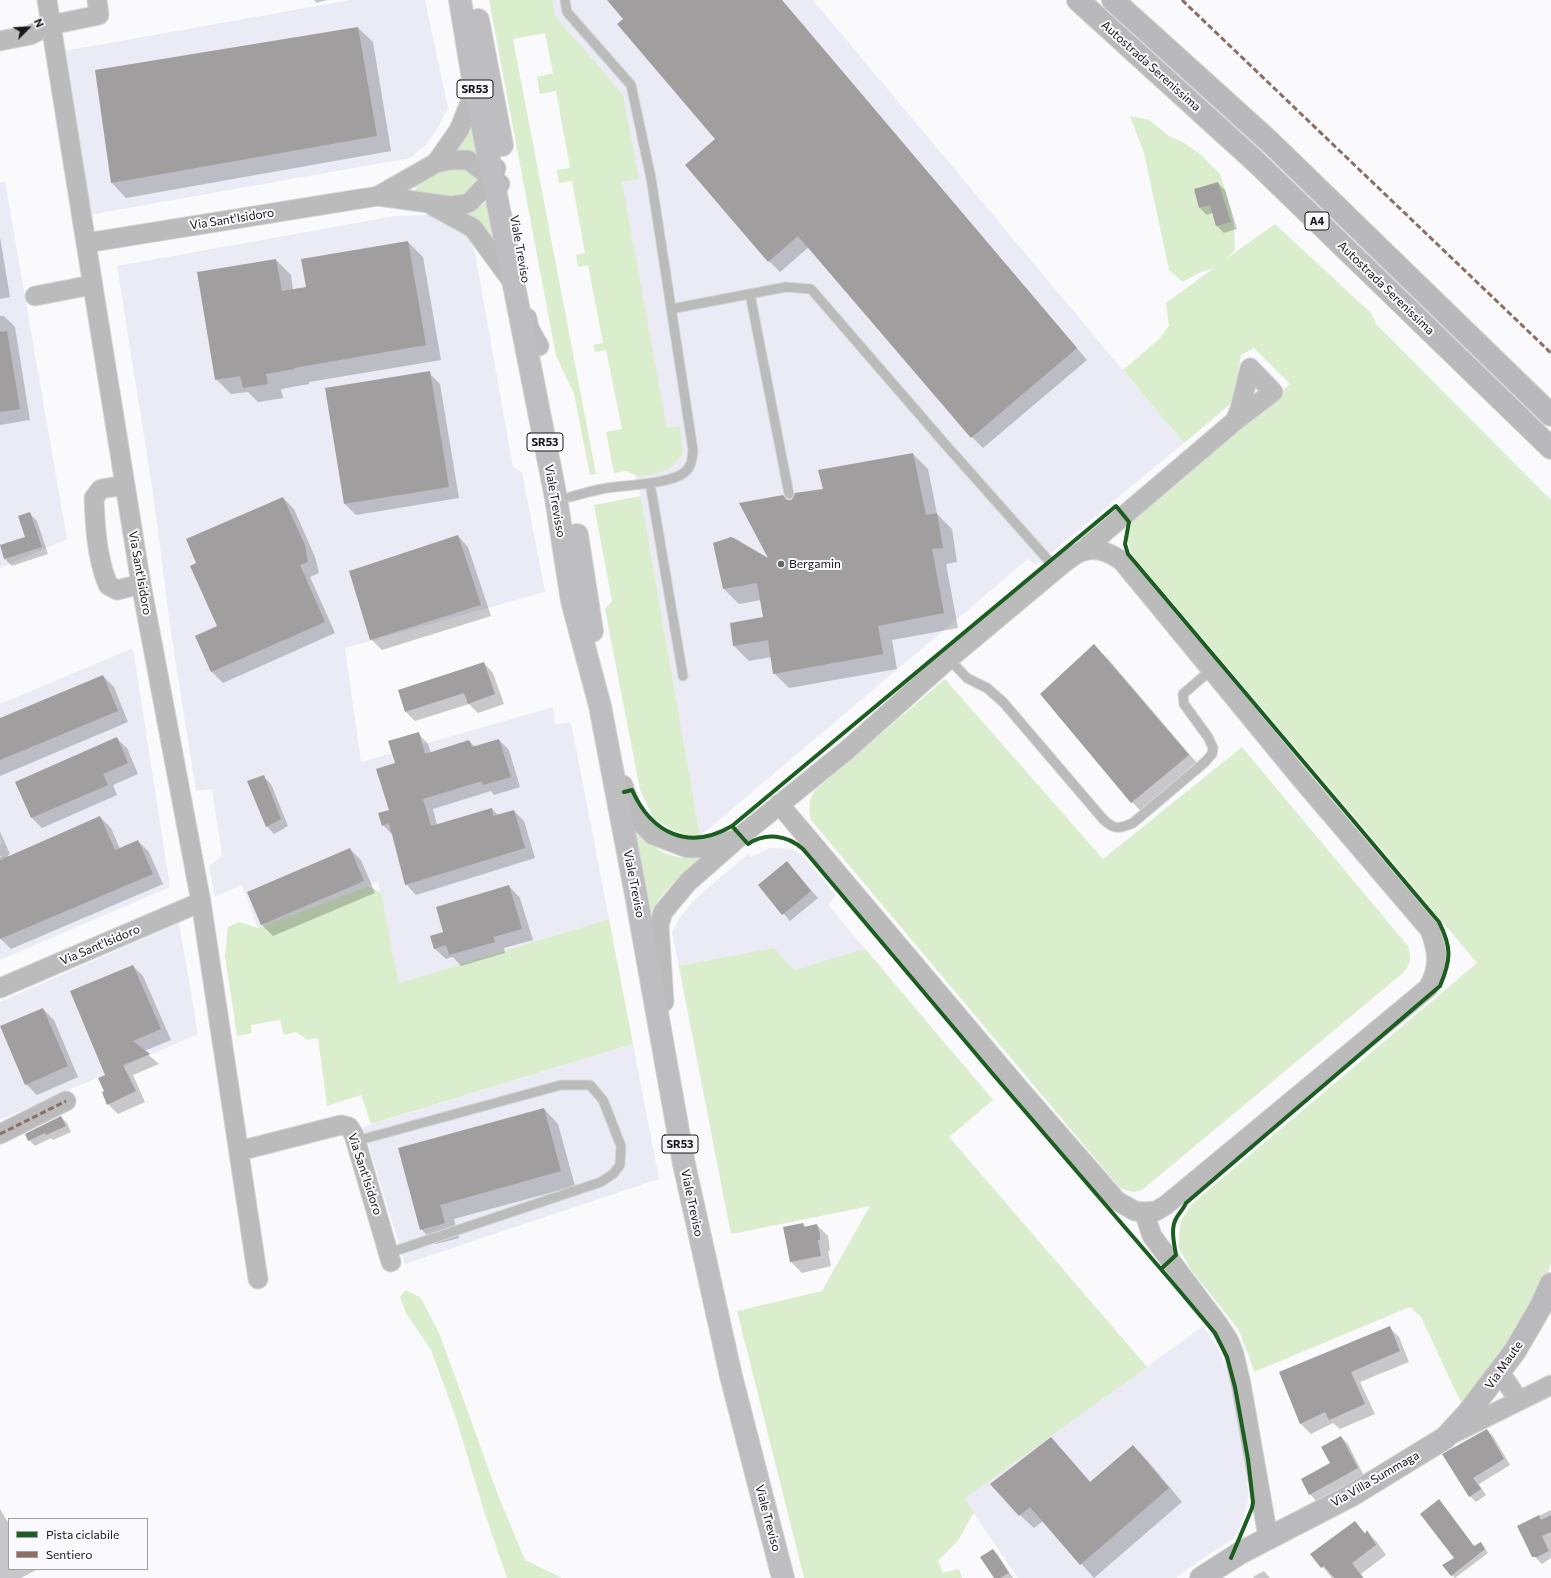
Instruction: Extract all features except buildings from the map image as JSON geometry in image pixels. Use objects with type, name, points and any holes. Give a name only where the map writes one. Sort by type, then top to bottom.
[{"type":"highway","name":"Autostrada Serenissima","points":[[1078,0],[1255,161],[1551,448]]},
{"type":"highway","name":"Autostrada Serenissima","points":[[1113,0],[1270,142],[1551,415]]},
{"type":"main road","name":"SR53","points":[[460,0],[472,73],[493,178]]},
{"type":"main road","name":"Viale Treviso","points":[[474,0],[539,346],[570,496],[590,616],[600,706],[636,895],[684,1164],[731,1376],[783,1578]]},
{"type":"main road","name":"Viale Trevisso","points":[[493,178],[556,498],[572,601],[600,706]]},
{"type":"street","name":"Via Sant'Isidoro","points":[[47,0],[141,584],[201,902],[258,1279]]},
{"type":"street","points":[[0,41],[30,35],[51,25],[99,15],[97,0]]},
{"type":"street","points":[[378,196],[451,206],[469,203],[493,178],[498,158],[481,70],[484,54]]},
{"type":"street","points":[[436,163],[458,130],[472,98],[472,73]]},
{"type":"street","points":[[378,196],[436,163],[450,160],[468,160],[501,185],[529,328],[539,346]]},
{"type":"street","name":"Via Sant'Isidoro","points":[[86,243],[378,196]]},
{"type":"street","points":[[425,202],[473,228],[513,282]]},
{"type":"street","points":[[35,296],[92,285]]},
{"type":"street","points":[[684,1164],[678,1075],[663,995],[659,925],[663,912],[688,882],[737,839],[847,750],[949,659],[1081,552],[1235,421]]},
{"type":"street","points":[[125,485],[101,489],[94,498],[94,521],[102,570],[108,586],[117,590],[141,584]]},
{"type":"street","points":[[779,804],[1017,1086],[1117,1201],[1135,1211],[1156,1211],[1166,1205],[1428,988],[1434,977],[1437,951],[1430,930],[1302,780],[1122,561],[1108,551],[1095,550],[1081,552]]},
{"type":"street","points":[[600,706],[611,732],[628,802],[639,821],[652,835],[688,848],[704,848],[737,839]]},
{"type":"street","name":"Via Sant'Isidoro","points":[[0,988],[201,902]]},
{"type":"street","points":[[0,1134],[66,1101]]},
{"type":"street","name":"Via Sant'Isidoro","points":[[239,1151],[340,1125],[349,1127],[356,1141],[390,1257]]},
{"type":"street","points":[[1144,1212],[1152,1236],[1218,1324],[1229,1341],[1234,1354],[1241,1384],[1268,1537]]},
{"type":"street","name":"Via Maute","points":[[1445,1438],[1468,1413],[1519,1345],[1540,1308],[1551,1284]]},
{"type":"street","points":[[1500,1372],[1519,1401]]},
{"type":"street","name":"Via Villa Summaga","points":[[1201,1578],[1268,1537],[1352,1495],[1445,1438],[1551,1385]]},
{"type":"lane","points":[[540,420],[547,429],[557,480],[563,495],[570,496],[605,488],[650,483],[676,477],[691,465],[693,450],[651,178],[632,85],[567,12],[565,0]]},
{"type":"lane","points":[[671,309],[786,287],[811,289],[945,444],[1057,570]]},
{"type":"lane","points":[[750,294],[789,494]]},
{"type":"lane","points":[[650,483],[683,676]]},
{"type":"lane","points":[[570,496],[563,503],[564,517],[575,577],[575,589],[572,601]]},
{"type":"lane","points":[[949,659],[967,678],[986,688],[1003,702],[1103,819],[1109,825],[1116,828],[1133,823],[1205,762],[1212,754],[1213,748],[1208,737],[1184,704],[1183,694],[1211,670]]},
{"type":"lane","points":[[356,1141],[561,1085],[590,1085],[603,1100],[621,1146],[620,1165],[613,1174],[601,1182],[390,1257]]},
{"type":"shaded area","points":[[350,0],[425,0],[448,108],[426,145],[410,158],[89,215],[64,51]]},
{"type":"shaded area","name":"Bergamin","points":[[543,0],[813,0],[1184,443],[1036,565],[1028,559],[700,836],[641,496],[634,472]]},
{"type":"shaded area","points":[[0,182],[5,182],[67,539],[0,568]]},
{"type":"shaded area","points":[[427,215],[447,220],[468,234],[475,253],[513,467],[522,472],[545,592],[345,648],[361,762],[553,707],[555,724],[571,722],[609,919],[399,983],[378,882],[258,928],[242,885],[215,897],[209,866],[222,856],[212,789],[196,791],[171,633],[153,493],[117,266],[395,216]]},
{"type":"shaded area","points":[[133,648],[170,887],[0,960],[0,845],[3,844],[0,837],[0,704]]},
{"type":"shaded area","points":[[770,848],[793,849],[806,860],[836,895],[828,905],[993,1100],[949,1137],[1147,1367],[1203,1326],[1219,1350],[1227,1370],[1237,1409],[1249,1497],[1242,1523],[1233,1539],[1176,1578],[1018,1578],[822,1291],[870,1206],[731,1234],[672,932],[680,917],[694,900],[748,854],[751,857]]},
{"type":"shaded area","points":[[179,923],[198,1034],[0,1120],[0,1002]]},
{"type":"shaded area","points":[[633,1044],[659,1179],[405,1264],[363,1127]]},
{"type":"green space","points":[[489,0],[552,0],[555,16],[623,95],[639,179],[622,182],[667,428],[680,426],[683,453],[668,470],[641,477],[626,471],[614,473],[606,432],[622,429],[606,350],[595,352],[593,345],[603,343],[588,265],[578,267],[576,255],[585,253],[572,181],[559,183],[557,170],[570,168],[556,91],[540,94],[537,77],[553,73],[545,33],[513,39],[596,474],[590,475],[574,394],[556,356]]},
{"type":"green space","points":[[1130,116],[1149,120],[1169,136],[1184,143],[1199,153],[1220,174],[1234,225],[1235,250],[1227,258],[1275,224],[1371,313],[1376,324],[1551,500],[1551,1264],[1546,1277],[1507,1347],[1461,1403],[1421,1317],[1410,1307],[1254,1372],[1238,1329],[1192,1271],[1179,1249],[1181,1220],[1193,1203],[1477,963],[1136,560],[1130,549],[1128,543],[1128,533],[1136,516],[1290,384],[1254,348],[1241,355],[1234,401],[1184,443],[1123,370],[1158,340],[1169,326],[1166,303],[1214,268],[1196,274],[1183,282],[1169,270],[1144,153]]},
{"type":"green space","points":[[473,118],[480,156],[470,152],[456,152],[463,141]]},
{"type":"green space","points":[[458,165],[484,176],[463,198],[416,194],[415,188],[425,180]]},
{"type":"green space","points":[[490,198],[496,239],[481,223],[467,213],[482,205]]},
{"type":"green space","points":[[641,496],[700,836],[689,836],[675,831],[654,819],[640,790],[605,609],[612,601],[594,505]]},
{"type":"green space","points":[[945,679],[1103,859],[1242,747],[1408,946],[1410,960],[1403,973],[1142,1190],[1131,1192],[1120,1188],[811,820],[810,805],[814,791]]},
{"type":"green space","points":[[636,834],[664,853],[682,858],[702,859],[674,882],[651,912]]},
{"type":"green space","points":[[368,886],[381,893],[399,983],[609,919],[633,1044],[371,1124],[361,1095],[327,1106],[318,1038],[307,1040],[296,1032],[284,1035],[280,1020],[251,1025],[252,1033],[237,1036],[225,956],[228,927],[239,922],[258,928]]},
{"type":"green space","points":[[774,948],[794,970],[865,949],[993,1100],[949,1137],[1147,1367],[965,1498],[974,1512],[959,1539],[938,1561],[943,1573],[959,1569],[962,1578],[804,1578],[737,1311],[822,1291],[870,1206],[731,1234],[679,966]]},
{"type":"green space","points":[[406,1290],[421,1298],[440,1335],[498,1495],[525,1560],[562,1578],[507,1578],[484,1511],[456,1418],[431,1350],[406,1313],[400,1297]]},
{"type":"marked path","points":[[1182,0],[1551,353]]},
{"type":"marked path","points":[[0,1134],[66,1101]]},
{"type":"cycle path","points":[[624,792],[632,790],[640,805],[650,818],[673,834],[687,837],[701,837],[716,833],[732,826],[1116,506],[1129,522],[1125,544],[1128,554],[1439,922],[1448,947],[1448,961],[1440,986],[1186,1203],[1174,1225],[1173,1235],[1176,1255],[1161,1269]]},
{"type":"cycle path","points":[[732,826],[748,844],[762,838],[776,837],[783,838],[797,844],[803,849],[992,1073],[1215,1333],[1227,1357],[1235,1387],[1248,1459],[1253,1502],[1252,1508],[1231,1558]]},
{"type":"place","name":"Bergamin","points":[[781,564]]}]
